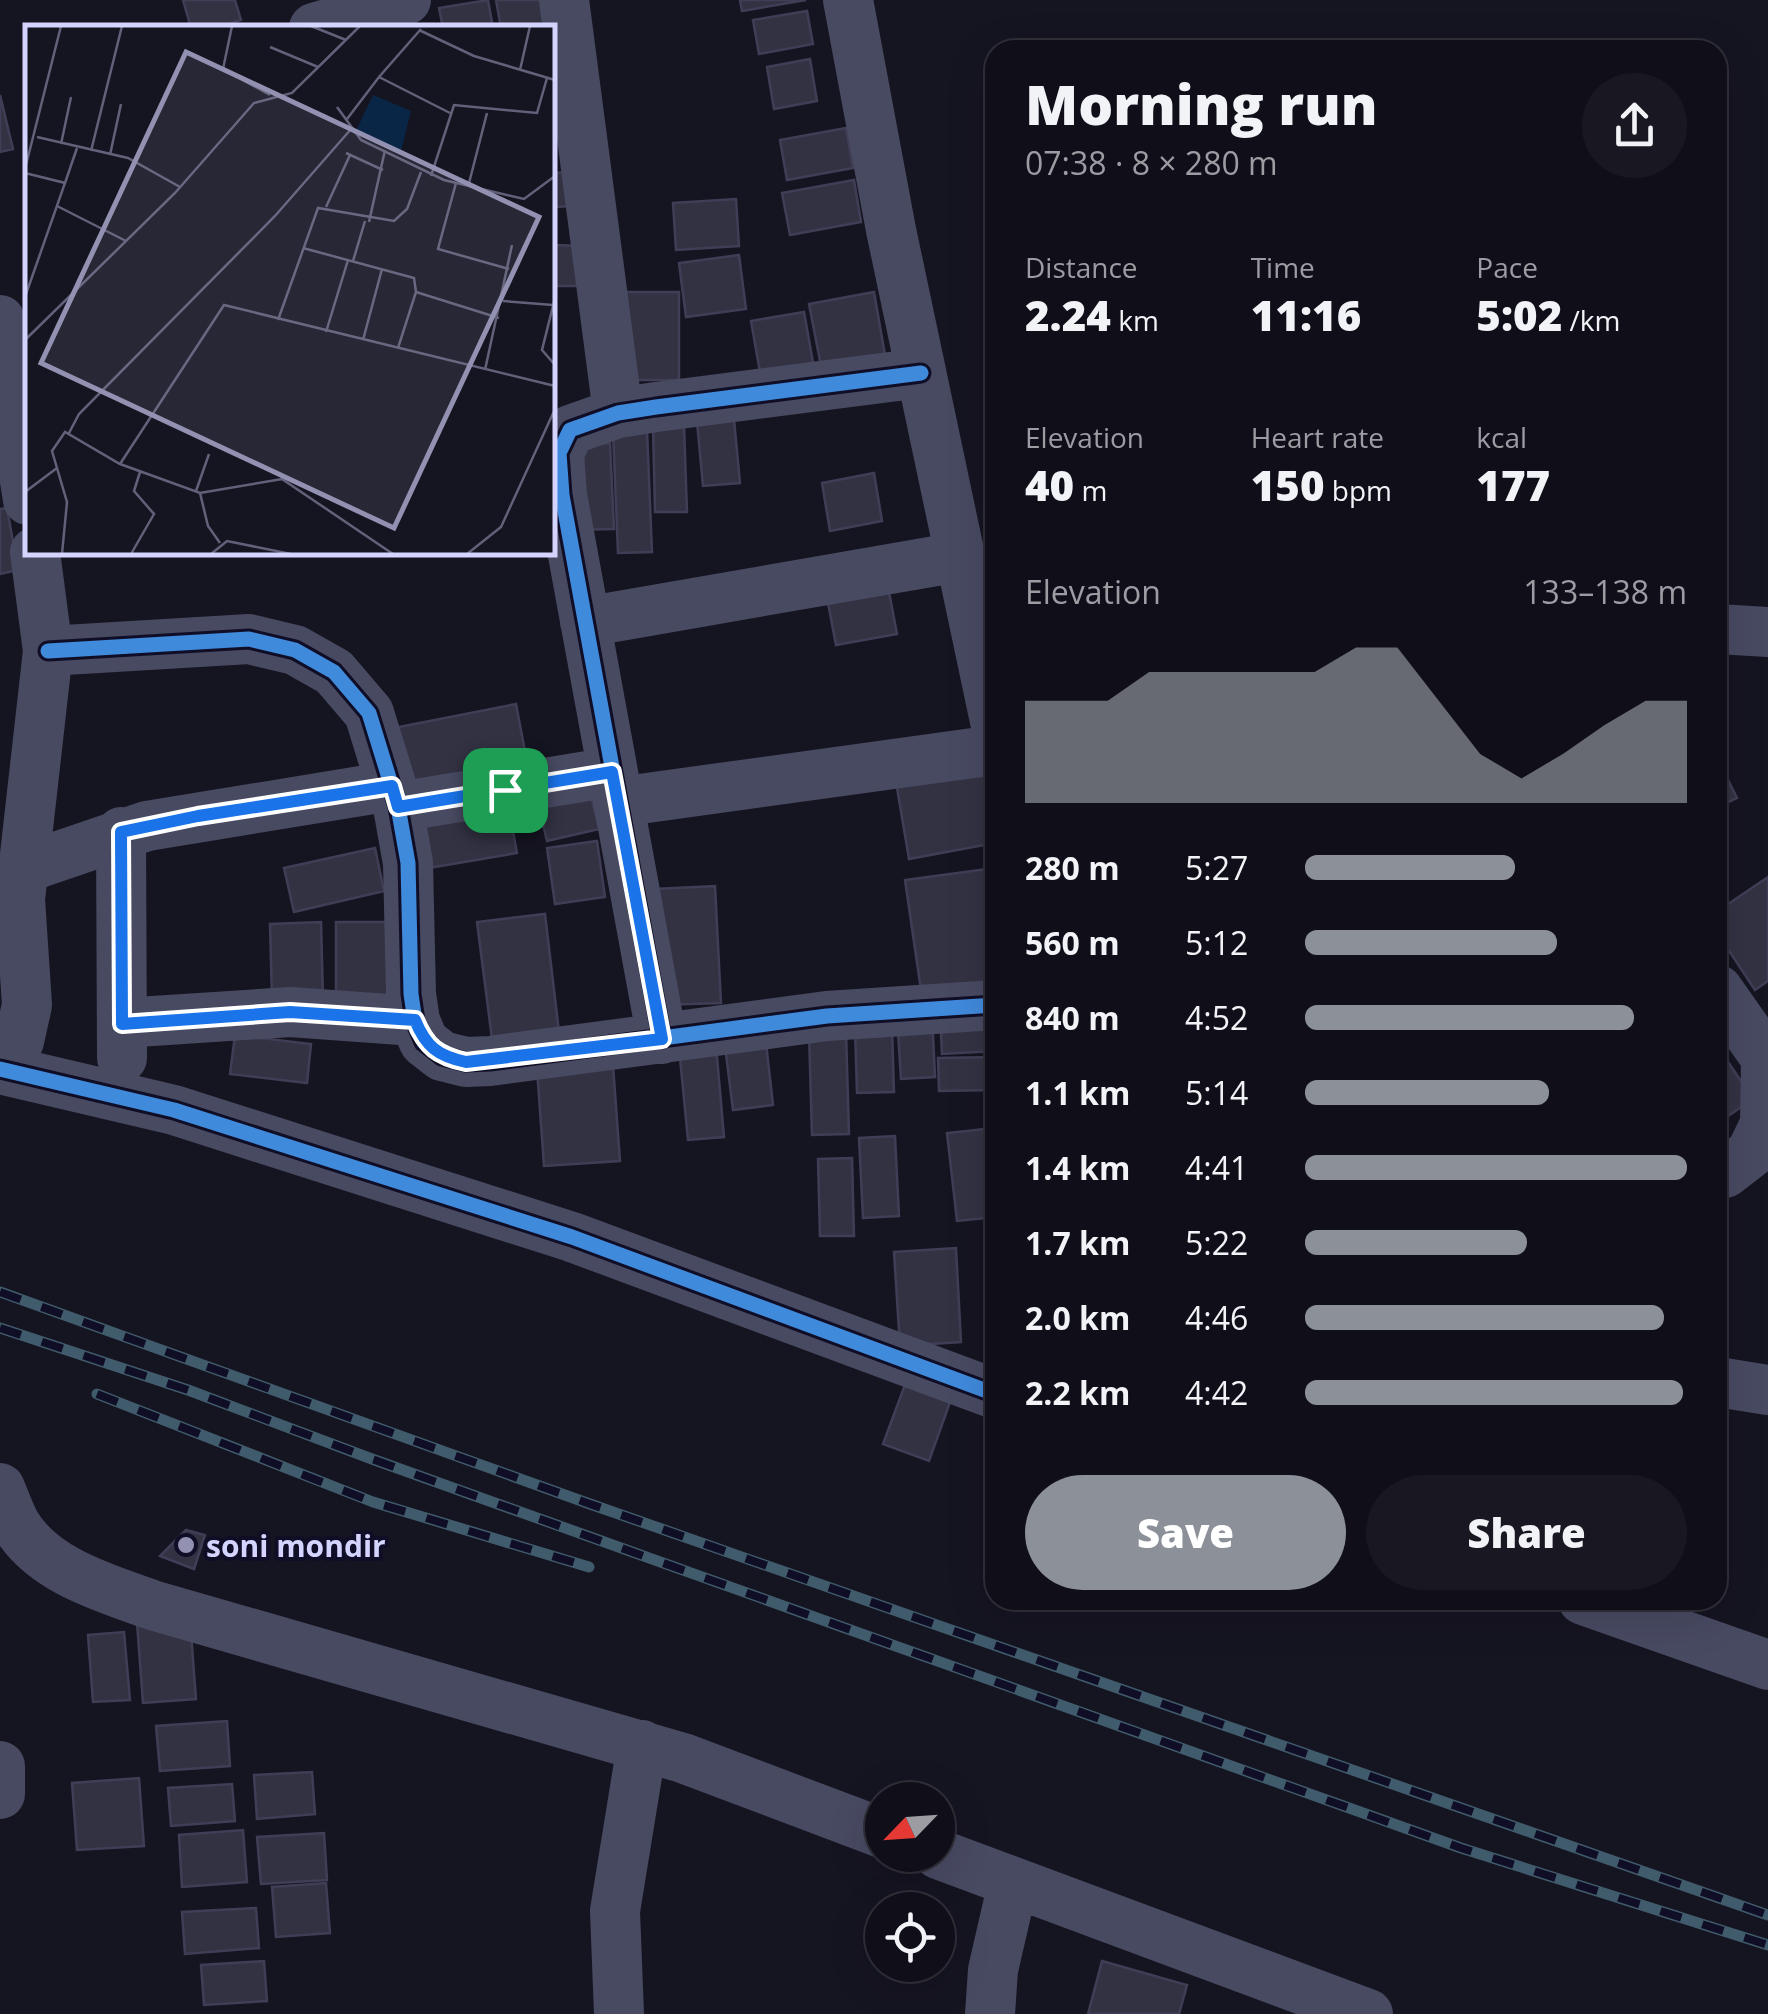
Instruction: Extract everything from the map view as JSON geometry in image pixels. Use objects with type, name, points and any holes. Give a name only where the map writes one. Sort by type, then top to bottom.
[{"type":"street","points":[[324,25],[406,0]]},
{"type":"street","points":[[564,0],[618,413]]},
{"type":"street","points":[[848,0],[985,675]]},
{"type":"street","points":[[0,320],[6,403],[25,475]]},
{"type":"street","points":[[662,1039],[562,495],[560,453],[570,430],[618,413],[921,373]]},
{"type":"street","points":[[585,622],[959,557]]},
{"type":"street","points":[[0,1060],[19,1041],[27,1004],[20,899],[48,650],[25,584]]},
{"type":"street","points":[[1727,630],[1768,632]]},
{"type":"street","points":[[48,650],[249,640],[295,650],[334,672],[370,713],[395,797],[408,863],[415,1020],[424,1042],[442,1056],[466,1062],[827,1016],[985,1006]]},
{"type":"street","points":[[24,868],[121,832],[198,816],[395,797],[615,787],[985,751]]},
{"type":"street","points":[[121,832],[122,1098]]},
{"type":"street","points":[[1727,1003],[1766,1058],[1765,1124],[1752,1153],[1727,1172]]},
{"type":"street","points":[[122,1024],[290,1012],[415,1020]]},
{"type":"street","points":[[0,1070],[174,1110],[572,1237],[985,1390]]},
{"type":"street","points":[[1727,1383],[1768,1390]]},
{"type":"street","points":[[6,1525],[54,1562],[91,1583],[152,1605],[683,1758],[865,1827]]},
{"type":"street","points":[[1611,1610],[1768,1665]]},
{"type":"street","points":[[619,2014],[615,1911],[642,1746]]},
{"type":"street","points":[[0,1766],[0,1794]]},
{"type":"street","points":[[955,1860],[1368,2014]]},
{"type":"street","points":[[990,2014],[993,1970],[1013,1882]]},
{"type":"building","points":[[183,0],[235,0],[241,20],[225,25],[190,25]]},
{"type":"building","points":[[488,0],[492,25],[442,25],[439,8]]},
{"type":"building","points":[[496,0],[550,0],[552,25],[500,25]]},
{"type":"building","points":[[740,0],[806,0],[742,11]]},
{"type":"building","points":[[807,11],[813,44],[759,54],[753,20]]},
{"type":"building","points":[[810,59],[817,101],[774,109],[767,67]]},
{"type":"building","points":[[0,95],[13,149],[0,152]]},
{"type":"building","points":[[846,128],[853,168],[787,180],[780,140]]},
{"type":"building","points":[[574,172],[575,206],[555,207],[555,173]]},
{"type":"building","points":[[854,180],[861,222],[790,235],[782,193]]},
{"type":"building","points":[[736,199],[739,246],[676,250],[673,203]]},
{"type":"building","points":[[555,245],[588,246],[587,286],[555,286]]},
{"type":"building","points":[[739,255],[746,309],[686,317],[679,263]]},
{"type":"building","points":[[620,292],[679,292],[679,380],[620,380]]},
{"type":"building","points":[[874,292],[885,355],[821,366],[809,304]]},
{"type":"building","points":[[804,312],[814,368],[761,378],[751,321]]},
{"type":"building","points":[[734,419],[740,483],[703,486],[697,422]]},
{"type":"building","points":[[684,425],[687,512],[655,512],[653,426]]},
{"type":"building","points":[[647,430],[652,552],[618,553],[613,431]]},
{"type":"building","points":[[610,443],[614,529],[572,530],[569,444]]},
{"type":"building","points":[[874,473],[882,521],[830,531],[822,483]]},
{"type":"building","points":[[7,508],[18,570],[0,574],[0,509]]},
{"type":"building","points":[[886,576],[897,634],[836,645],[825,587]]},
{"type":"building","points":[[516,704],[527,762],[407,787],[394,728]]},
{"type":"building","points":[[981,754],[985,845],[909,859],[894,770]]},
{"type":"building","points":[[1727,778],[1737,798],[1727,803]]},
{"type":"building","points":[[588,784],[599,829],[547,841],[536,796]]},
{"type":"building","points":[[507,798],[517,853],[423,869],[413,815]]},
{"type":"building","points":[[597,841],[605,897],[555,904],[547,848]]},
{"type":"building","points":[[375,848],[384,891],[294,912],[284,868]]},
{"type":"building","points":[[985,869],[985,995],[923,1004],[905,880]]},
{"type":"building","points":[[1768,877],[1768,981],[1755,990],[1727,948],[1727,905]]},
{"type":"building","points":[[715,886],[721,1003],[661,1005],[655,889]]},
{"type":"building","points":[[545,914],[559,1032],[492,1039],[477,922]]},
{"type":"building","points":[[321,922],[323,998],[272,999],[270,924]]},
{"type":"building","points":[[336,922],[393,922],[392,998],[336,997]]},
{"type":"building","points":[[985,1011],[985,1052],[942,1054],[940,1013]]},
{"type":"building","points":[[932,1014],[935,1077],[901,1079],[897,1016]]},
{"type":"building","points":[[892,1028],[894,1092],[857,1093],[855,1029]]},
{"type":"building","points":[[846,1032],[849,1134],[812,1135],[809,1033]]},
{"type":"building","points":[[765,1034],[773,1105],[733,1110],[724,1038]]},
{"type":"building","points":[[235,1035],[311,1044],[307,1083],[230,1074]]},
{"type":"building","points":[[716,1045],[724,1137],[688,1140],[679,1048]]},
{"type":"building","points":[[985,1057],[985,1090],[939,1091],[938,1058]]},
{"type":"building","points":[[1727,1060],[1753,1099],[1727,1117]]},
{"type":"building","points":[[613,1065],[620,1161],[544,1166],[537,1069]]},
{"type":"building","points":[[985,1129],[985,1218],[957,1221],[947,1133]]},
{"type":"building","points":[[895,1136],[899,1216],[863,1218],[859,1138]]},
{"type":"building","points":[[852,1158],[854,1236],[820,1236],[818,1159]]},
{"type":"building","points":[[956,1248],[961,1342],[900,1346],[894,1252]]},
{"type":"building","points":[[913,1363],[958,1380],[929,1461],[883,1444]]},
{"type":"building","name":"soni mondir","points":[[186,1530],[205,1535],[194,1569],[160,1556]]},
{"type":"building","points":[[190,1620],[196,1699],[143,1703],[137,1623]]},
{"type":"building","points":[[124,1632],[130,1700],[93,1702],[88,1635]]},
{"type":"building","points":[[227,1721],[230,1766],[160,1771],[156,1726]]},
{"type":"building","points":[[312,1772],[315,1814],[257,1819],[254,1775]]},
{"type":"building","points":[[139,1778],[144,1846],[77,1850],[72,1783]]},
{"type":"building","points":[[232,1784],[235,1821],[171,1826],[168,1788]]},
{"type":"building","points":[[243,1830],[247,1882],[182,1887],[179,1835]]},
{"type":"building","points":[[324,1833],[327,1880],[261,1884],[257,1837]]},
{"type":"building","points":[[326,1883],[330,1933],[276,1937],[272,1887]]},
{"type":"building","points":[[256,1908],[259,1948],[185,1954],[182,1912]]},
{"type":"building","points":[[264,1961],[267,2001],[204,2005],[201,1965]]},
{"type":"building","points":[[1102,1961],[1187,1985],[1179,2014],[1088,2014]]},
{"type":"railway","points":[[0,1292],[590,1504],[1768,1915]]},
{"type":"railway","points":[[0,1328],[188,1390],[1461,1848],[1768,1945]]},
{"type":"railway","points":[[97,1394],[373,1502],[589,1567]]},
{"type":"cycle path","points":[[662,1039],[562,495],[559,453],[570,430],[618,413],[921,373]]},
{"type":"cycle path","points":[[48,651],[249,639],[295,650],[334,672],[369,713],[398,807],[408,863],[415,1021],[424,1042],[442,1056],[466,1062],[490,1061],[827,1016],[985,1006]]},
{"type":"cycle path","points":[[0,1069],[174,1110],[572,1237],[985,1390]]},
{"type":"place","name":"soni mondir","points":[[186,1545]]},
{"type":"route","points":[[612,772],[662,1039],[466,1062],[442,1056],[424,1042],[415,1020],[290,1012],[122,1024],[121,832],[392,786],[398,807],[505,790],[612,772]]}]
